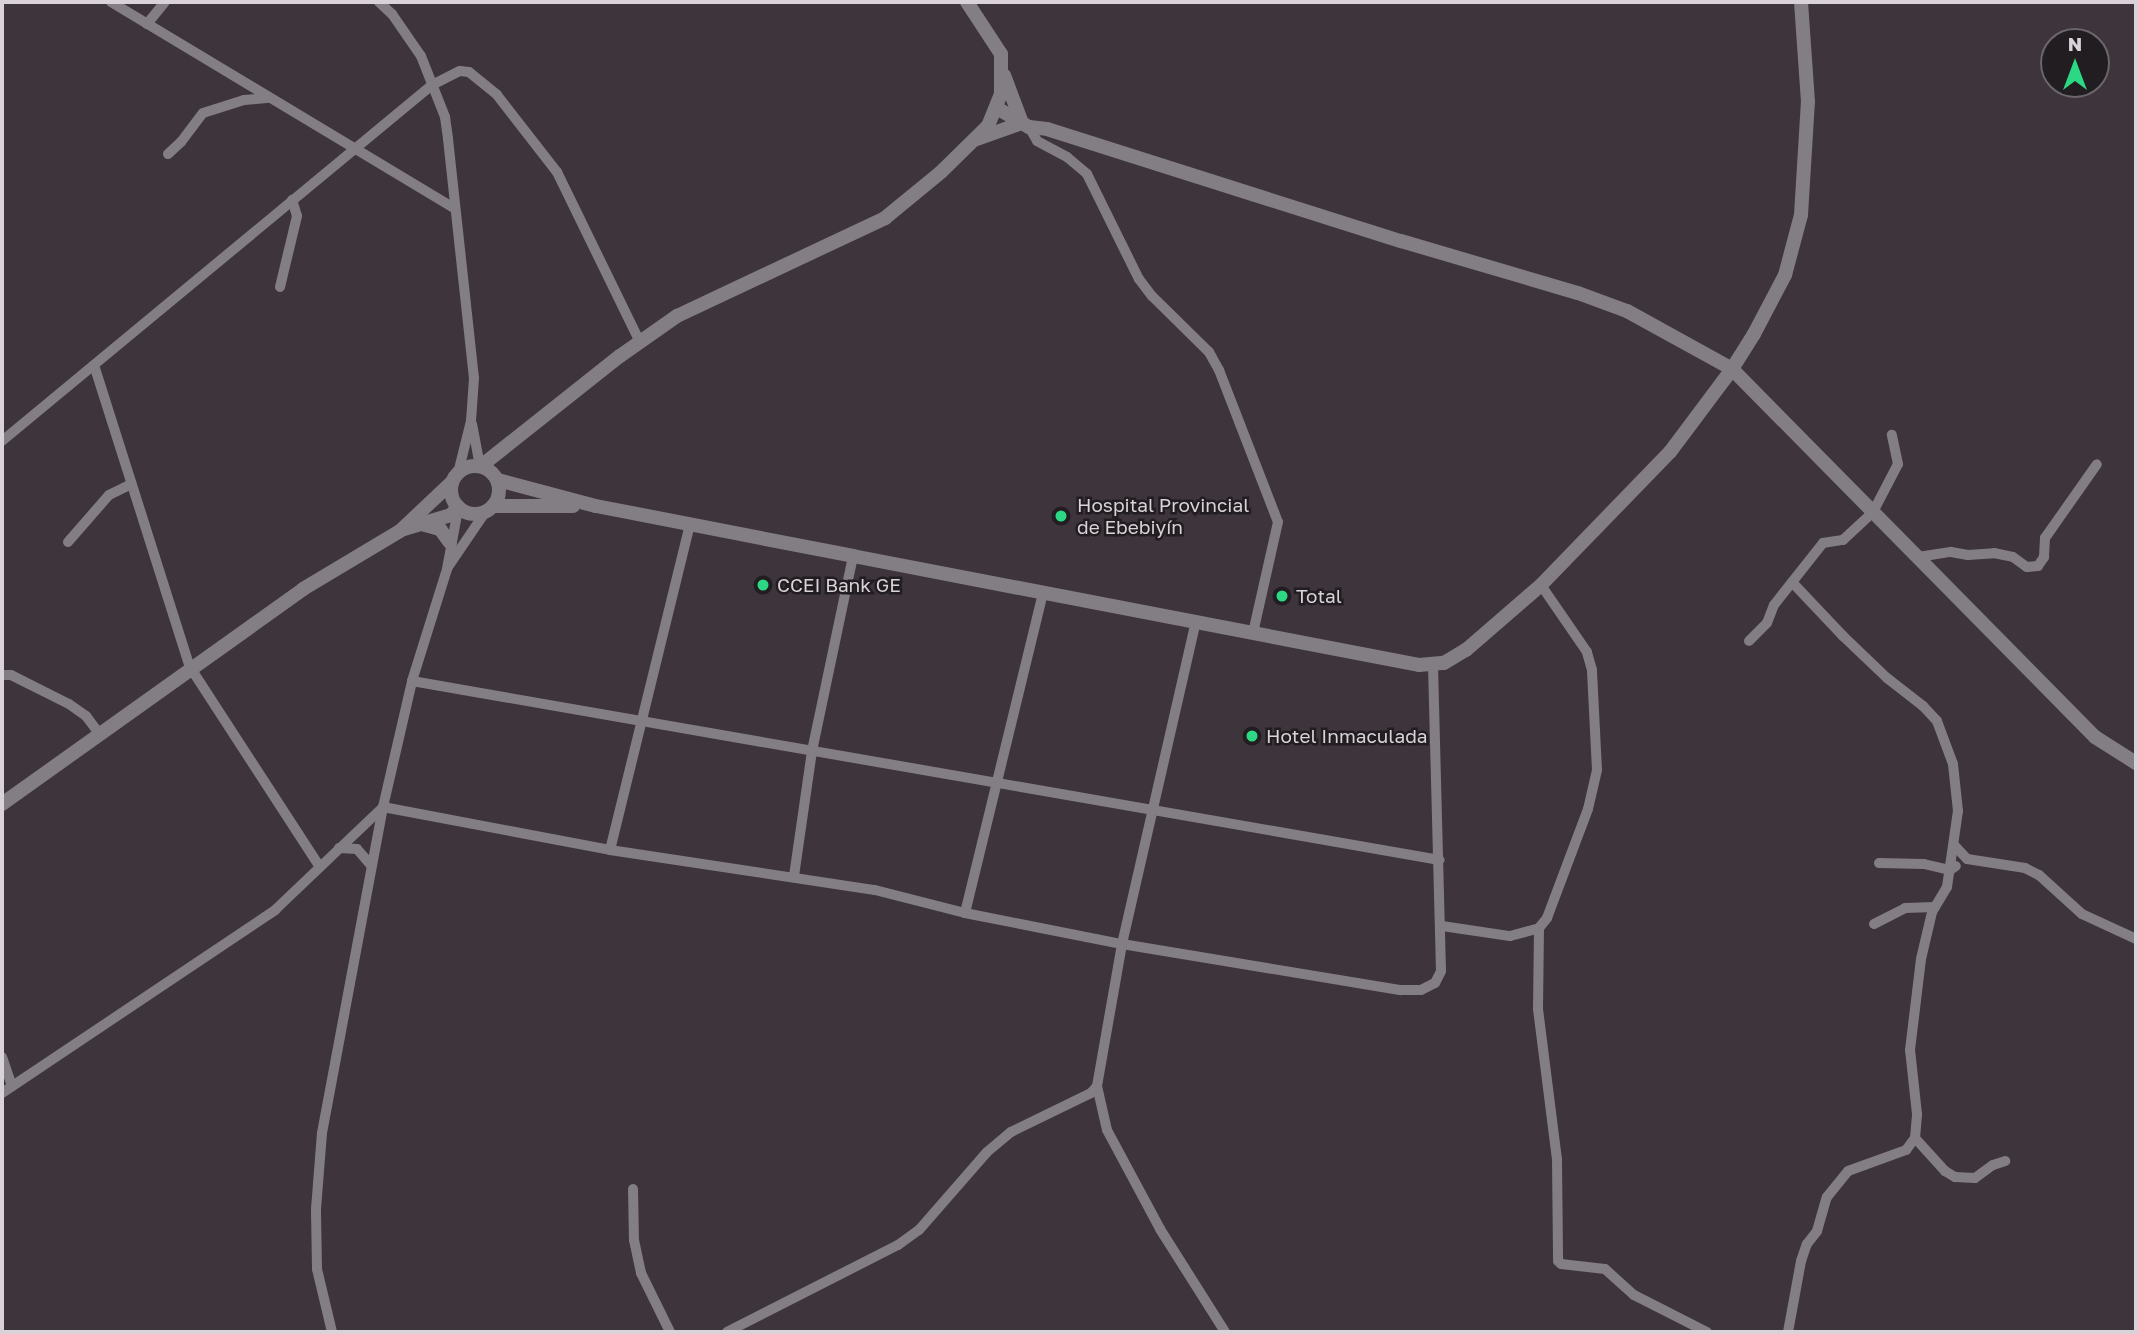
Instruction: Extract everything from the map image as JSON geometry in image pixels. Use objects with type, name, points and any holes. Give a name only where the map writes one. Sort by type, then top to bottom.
[{"type":"street","points":[[111,2],[454,208]]},
{"type":"street","points":[[146,24],[165,2]]},
{"type":"street","points":[[379,2],[392,14],[421,56],[449,139],[454,208],[474,378],[471,421],[451,495],[458,507],[471,514],[489,509],[596,506]]},
{"type":"street","points":[[967,2],[1000,54],[1003,72],[1025,125],[1037,141],[1067,157],[1087,174],[1139,279],[1152,296],[1202,344],[1219,370],[1278,522],[1253,633]]},
{"type":"street","points":[[2,804],[190,667],[303,589],[400,531],[468,467],[596,506],[1253,633],[1433,665],[1466,650],[1541,586],[1670,452],[1732,369],[1785,275],[1801,215],[1808,102],[1801,2]]},
{"type":"street","points":[[2,441],[432,85],[460,71],[469,72],[483,82],[518,118],[569,193],[640,342]]},
{"type":"street","points":[[488,471],[512,444],[640,342],[677,316],[885,218],[913,197],[988,126],[997,108],[1003,72]]},
{"type":"street","points":[[167,154],[181,142],[203,113],[244,100],[269,98]]},
{"type":"street","points":[[997,108],[1025,125],[1046,129],[1492,269],[1578,293],[1627,311],[1732,369],[2095,737],[2136,763]]},
{"type":"street","points":[[972,140],[1025,125]]},
{"type":"street","points":[[279,287],[297,216],[292,200]]},
{"type":"street","points":[[94,365],[190,667],[319,866]]},
{"type":"street","points":[[447,569],[499,494],[471,421]]},
{"type":"street","points":[[1749,641],[1767,623],[1774,605],[1823,543],[1843,540],[1872,512],[1898,464],[1892,436]]},
{"type":"street","points":[[1918,557],[1951,552],[1968,555],[1994,553],[2014,557],[2027,567],[2038,566],[2044,557],[2045,538],[2096,464]]},
{"type":"street","points":[[68,542],[109,495],[132,484]]},
{"type":"street","points":[[400,531],[451,515],[458,507]]},
{"type":"street","points":[[332,1332],[317,1269],[317,1197],[330,1083],[383,807],[412,681],[447,569],[458,507]]},
{"type":"street","points":[[610,850],[690,524]]},
{"type":"street","points":[[420,525],[440,529],[450,543]]},
{"type":"street","points":[[794,876],[812,751],[853,556]]},
{"type":"street","points":[[1788,1332],[1801,1261],[1807,1244],[1817,1231],[1827,1197],[1848,1171],[1906,1150],[1915,1139],[1917,1114],[1912,1077],[1912,1031],[1921,958],[1935,907],[1944,893],[1950,870],[1957,792],[1953,764],[1937,722],[1923,706],[1843,636],[1792,582]]},
{"type":"street","points":[[1541,586],[1587,652],[1592,670],[1597,770],[1584,820],[1550,910],[1539,928],[1538,1009],[1558,1159],[1558,1261],[1605,1269],[1634,1295],[1707,1332]]},
{"type":"street","points":[[965,912],[1043,592]]},
{"type":"street","points":[[1196,622],[1122,944],[1097,1086],[1107,1130],[1160,1229],[1225,1332]]},
{"type":"street","points":[[383,807],[610,850],[875,890],[965,912],[1122,944],[1401,990],[1421,990],[1435,983],[1441,971],[1433,665]]},
{"type":"street","points":[[2,675],[11,675],[69,704],[86,716],[99,733]]},
{"type":"street","points":[[412,681],[1151,812],[1440,860]]},
{"type":"street","points":[[2,1056],[7,1089],[275,910],[383,807]]},
{"type":"street","points":[[1954,845],[1967,859],[2025,868],[2039,875],[2082,914],[2136,939]]},
{"type":"street","points":[[339,848],[357,849],[371,865]]},
{"type":"street","points":[[1879,863],[1924,864],[1950,870],[1967,859]]},
{"type":"street","points":[[1874,924],[1905,908],[1935,907]]},
{"type":"street","points":[[1441,926],[1510,936],[1539,928]]},
{"type":"street","points":[[727,1332],[898,1245],[919,1230],[987,1152],[1011,1132],[1091,1093],[1097,1086]]},
{"type":"street","points":[[1915,1139],[1945,1171],[1955,1177],[1975,1178],[1993,1165],[2005,1161]]},
{"type":"street","points":[[633,1189],[634,1240],[639,1266],[670,1332]]},
{"type":"place","name":"Hospital Provincial de Ebebiyín","points":[[1061,516]]},
{"type":"place","name":"CCEI Bank GE","points":[[763,585]]},
{"type":"place","name":"Total","points":[[1282,596]]},
{"type":"place","name":"Hotel Inmaculada","points":[[1252,736]]}]
